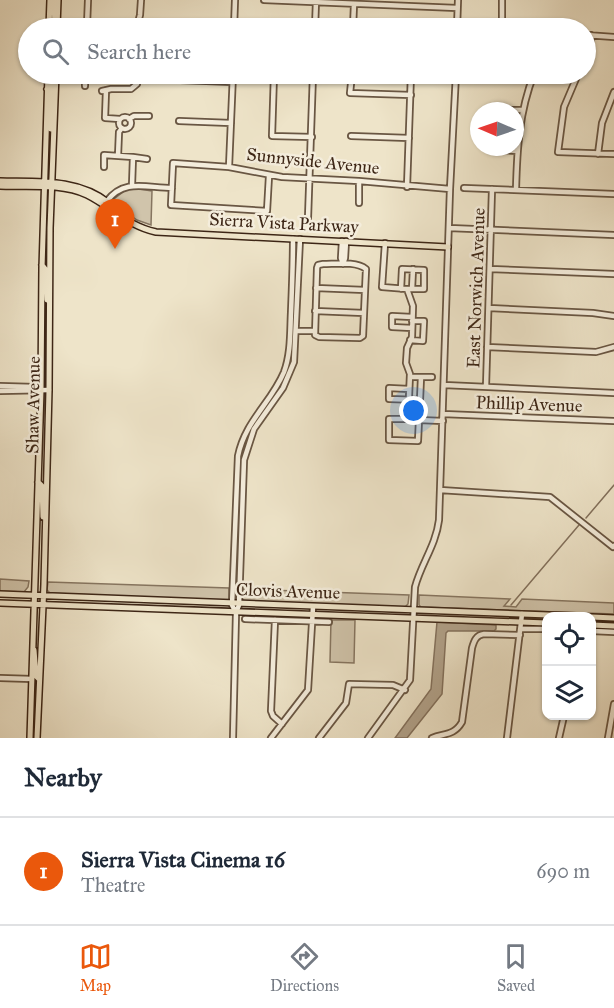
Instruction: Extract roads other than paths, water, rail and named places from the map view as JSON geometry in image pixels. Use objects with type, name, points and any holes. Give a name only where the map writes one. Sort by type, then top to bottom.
[{"type":"main road","points":[[51,18],[54,0]]},
{"type":"main road","points":[[54,0],[55,18]]},
{"type":"main road","name":"Shaw Avenue","points":[[30,738],[49,84]]},
{"type":"main road","name":"Shaw Avenue","points":[[37,738],[49,390],[55,92],[51,84]]},
{"type":"main road","points":[[47,89],[51,93],[50,122],[53,145]]},
{"type":"main road","points":[[0,180],[44,185]]},
{"type":"main road","points":[[0,186],[52,185]]},
{"type":"main road","name":"Sierra Vista Parkway","points":[[52,185],[90,196],[117,215],[156,232],[448,247]]},
{"type":"main road","name":"Sierra Vista Parkway","points":[[52,185],[85,188],[107,201],[122,216]]},
{"type":"main road","points":[[76,191],[107,201]]},
{"type":"main road","points":[[42,265],[46,270],[45,292],[49,308]]},
{"type":"main road","points":[[38,482],[42,486],[42,512],[45,525]]},
{"type":"main road","name":"Clovis Avenue","points":[[0,594],[542,615]]},
{"type":"main road","name":"Clovis Avenue","points":[[0,603],[236,612],[312,618],[413,618],[542,623]]},
{"type":"main road","points":[[596,617],[614,618]]},
{"type":"main road","points":[[596,625],[614,626]]},
{"type":"main road","points":[[32,643],[36,657],[36,676],[39,679]]},
{"type":"main road","points":[[32,679],[36,682],[35,713],[38,717]]},
{"type":"street","points":[[87,18],[88,0]]},
{"type":"street","points":[[140,18],[141,0]]},
{"type":"street","points":[[234,18],[235,0]]},
{"type":"street","points":[[264,0],[457,8]]},
{"type":"street","points":[[414,0],[414,7]]},
{"type":"street","points":[[457,18],[458,0]]},
{"type":"street","points":[[502,0],[502,18]]},
{"type":"street","points":[[315,18],[316,1]]},
{"type":"street","points":[[353,18],[354,4]]},
{"type":"street","points":[[596,36],[614,37]]},
{"type":"street","points":[[137,84],[131,89],[104,90],[105,118],[126,117],[129,119],[134,116],[149,116]]},
{"type":"street","points":[[229,166],[232,84]]},
{"type":"street","points":[[274,84],[272,136],[312,137]]},
{"type":"street","points":[[308,218],[313,84]]},
{"type":"street","points":[[351,84],[350,93],[411,95]]},
{"type":"street","points":[[407,187],[411,84]]},
{"type":"street","points":[[368,738],[405,690],[410,680],[417,581],[437,535],[455,84]]},
{"type":"street","points":[[524,104],[531,84]]},
{"type":"street","points":[[574,84],[564,107],[558,152],[614,154]]},
{"type":"street","points":[[598,154],[602,123],[614,92]]},
{"type":"street","points":[[120,119],[119,123],[122,128]]},
{"type":"street","points":[[122,128],[130,126],[129,119]]},
{"type":"street","points":[[179,121],[231,123]]},
{"type":"street","points":[[118,156],[119,132],[122,128]]},
{"type":"street","points":[[351,136],[409,138]]},
{"type":"street","points":[[104,167],[104,155],[147,159]]},
{"type":"street","points":[[516,190],[517,156]]},
{"type":"street","points":[[132,185],[133,157]]},
{"type":"street","name":"Sunnyside Avenue","points":[[172,188],[173,163],[229,166],[269,176],[450,189]]},
{"type":"street","points":[[107,201],[116,191],[132,185],[172,188],[171,205],[267,211],[269,176]]},
{"type":"street","points":[[359,181],[359,202]]},
{"type":"street","points":[[464,188],[614,194]]},
{"type":"street","name":"East Norwich Avenue","points":[[486,387],[492,189]]},
{"type":"street","points":[[448,228],[614,235]]},
{"type":"street","points":[[235,605],[246,451],[254,429],[281,392],[290,375],[296,353],[297,239]]},
{"type":"street","points":[[232,738],[238,456],[241,442],[250,422],[275,388],[286,365],[290,345],[297,239]]},
{"type":"street","points":[[342,264],[344,241]]},
{"type":"street","points":[[385,243],[382,287],[407,289],[424,290],[424,270],[402,269],[407,289],[413,306],[406,363],[410,377],[408,419],[389,418],[389,440],[418,441],[419,420]]},
{"type":"street","points":[[342,264],[366,269],[363,336],[360,338],[319,337],[315,335],[318,265],[342,264]]},
{"type":"street","points":[[407,289],[413,269]]},
{"type":"street","points":[[490,269],[614,274]]},
{"type":"street","points":[[316,288],[365,290]]},
{"type":"street","points":[[489,308],[614,316]]},
{"type":"street","points":[[315,311],[364,313]]},
{"type":"street","points":[[410,340],[423,341],[424,321],[392,316],[392,327],[412,328]]},
{"type":"street","points":[[297,331],[315,331]]},
{"type":"street","points":[[487,347],[596,352],[614,347]]},
{"type":"street","points":[[410,377],[432,377]]},
{"type":"street","points":[[409,388],[389,388],[389,399],[420,400],[421,377]]},
{"type":"street","points":[[444,385],[614,393]]},
{"type":"street","points":[[0,386],[35,387],[41,390]]},
{"type":"street","points":[[0,391],[49,390]]},
{"type":"street","name":"Phillip Avenue","points":[[408,419],[443,417],[614,421]]},
{"type":"street","points":[[440,490],[550,497],[613,547]]},
{"type":"street","points":[[271,738],[306,694],[309,686],[313,607]]},
{"type":"street","points":[[507,738],[522,615]]},
{"type":"street","points":[[245,619],[312,618],[329,622]]},
{"type":"street","points":[[275,620],[272,711],[273,716],[282,724]]},
{"type":"street","points":[[433,737],[451,734],[462,722],[472,648],[477,636],[542,629]]},
{"type":"street","points":[[596,631],[614,632]]},
{"type":"street","points":[[0,678],[32,679]]},
{"type":"street","points":[[319,738],[346,703],[349,684],[393,685],[405,690]]},
{"type":"street","points":[[608,738],[614,704]]},
{"type":"street","points":[[559,738],[563,720]]},
{"type":"waterway","points":[[586,518],[614,485]]},
{"type":"waterway","points":[[511,605],[579,525]]},
{"type":"place","name":"Sierra Vista Cinema 16","points":[[115,249]]}]
